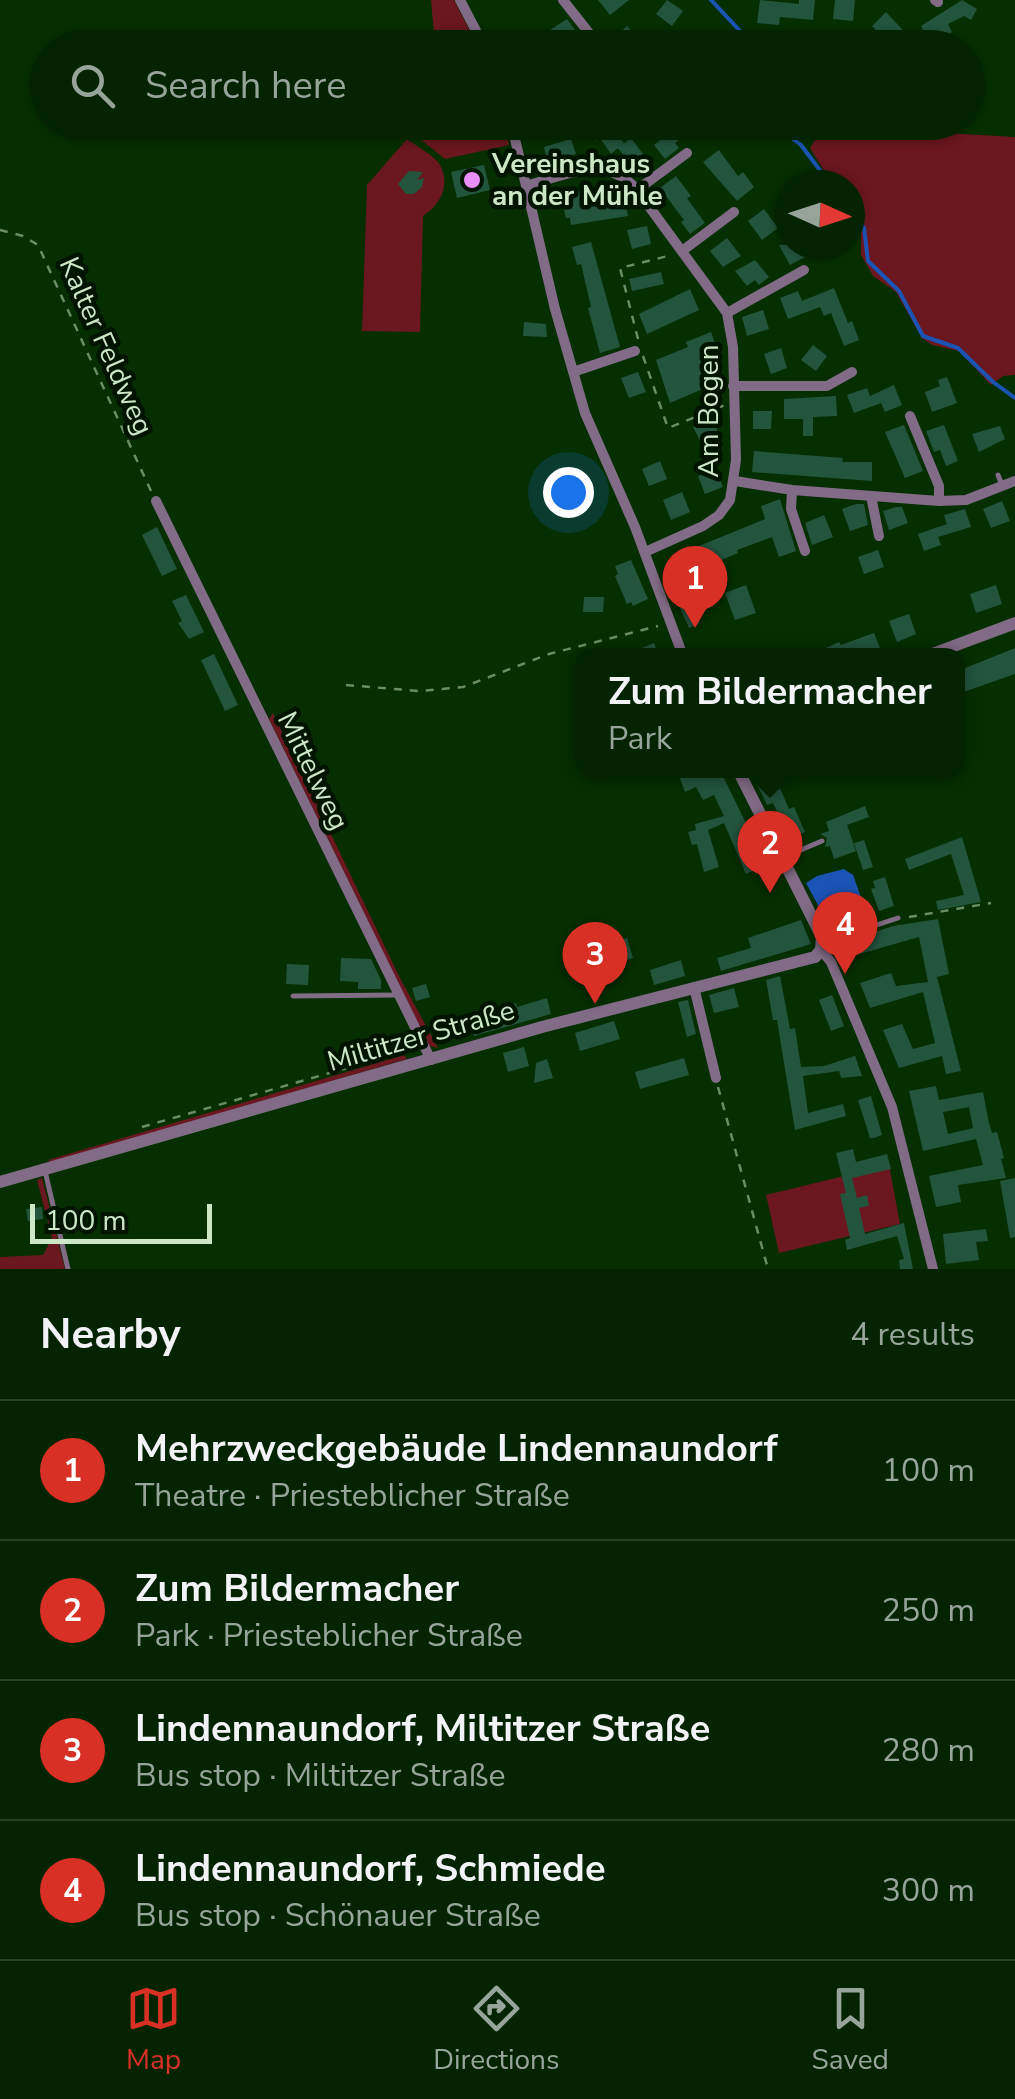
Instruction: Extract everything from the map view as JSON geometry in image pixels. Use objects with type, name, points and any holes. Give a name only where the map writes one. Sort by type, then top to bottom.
[{"type":"street","points":[[460,0],[476,30]]},
{"type":"street","points":[[562,0],[586,30]]},
{"type":"street","points":[[515,140],[585,413],[645,552],[680,648]]},
{"type":"street","points":[[637,190],[687,153]]},
{"type":"street","name":"Am Bogen","points":[[526,186],[597,168],[618,173],[637,190],[727,313],[733,347],[735,481],[730,500],[719,515],[703,526],[645,552]]},
{"type":"street","points":[[682,251],[734,212]]},
{"type":"street","points":[[727,313],[804,270]]},
{"type":"street","points":[[573,372],[635,350]]},
{"type":"street","points":[[733,386],[828,386],[852,372]]},
{"type":"street","points":[[910,416],[939,486],[939,501]]},
{"type":"street","points":[[735,481],[792,490],[939,501],[966,500],[1000,480],[1015,481]]},
{"type":"street","points":[[792,490],[792,509],[805,551]]},
{"type":"street","points":[[871,496],[879,536]]},
{"type":"street","name":"Mittelweg","points":[[156,501],[431,1060]]},
{"type":"street","points":[[948,648],[1015,623]]},
{"type":"street","points":[[742,778],[831,962],[892,1107],[933,1269]]},
{"type":"street","name":"Miltitzer Straße","points":[[0,1182],[694,987],[815,957],[822,946]]},
{"type":"street","points":[[694,987],[716,1078]]},
{"type":"lane","points":[[782,858],[822,841]]},
{"type":"lane","points":[[822,946],[898,918]]},
{"type":"lane","points":[[294,996],[398,995]]},
{"type":"lane","points":[[39,1172],[68,1269]]},
{"type":"path","name":"Kalter Feldweg","points":[[0,230],[38,245],[156,501]]},
{"type":"path","points":[[682,251],[620,268],[640,348],[668,428],[732,402]]},
{"type":"path","points":[[346,685],[419,691],[463,687],[549,654],[669,623]]},
{"type":"path","points":[[898,918],[991,903]]},
{"type":"path","points":[[143,1127],[424,1046]]},
{"type":"path","points":[[716,1078],[768,1269]]},
{"type":"shaded area","points":[[431,0],[454,0],[469,30],[434,30]]},
{"type":"shaded area","points":[[1015,137],[1015,375],[1003,376],[991,385],[959,351],[932,345],[922,338],[896,292],[873,276],[864,260],[865,170],[824,170],[810,148],[815,140]]},
{"type":"shaded area","points":[[406,140],[429,154],[443,172],[444,187],[439,200],[423,216],[420,332],[362,331],[367,185]]},
{"type":"shaded area","points":[[421,140],[508,140],[509,145],[445,159]]},
{"type":"shaded area","points":[[273,713],[399,976],[438,1048],[429,1046],[269,719]]},
{"type":"shaded area","points":[[404,1055],[407,1059],[51,1163],[48,1160]]},
{"type":"shaded area","points":[[889,1165],[900,1224],[779,1253],[766,1195]]},
{"type":"shaded area","points":[[42,1178],[65,1269],[0,1269],[0,1257],[43,1255],[52,1238],[37,1180]]},
{"type":"water","points":[[844,869],[853,875],[863,903],[852,907],[850,917],[826,920],[806,883]]},
{"type":"building","points":[[598,0],[629,0],[610,15]]},
{"type":"building","points":[[667,0],[683,11],[672,26],[656,14]]},
{"type":"building","points":[[760,0],[799,4],[799,0],[815,0],[813,20],[780,17],[779,25],[757,23]]},
{"type":"building","points":[[835,0],[855,0],[853,21],[833,19]]},
{"type":"building","points":[[962,0],[977,9],[971,20],[964,16],[948,24],[951,30],[923,30],[921,26]]},
{"type":"building","points":[[886,12],[902,29],[876,30],[872,26]]},
{"type":"building","points":[[567,19],[575,30],[550,30]]},
{"type":"building","points":[[571,140],[576,154],[568,156],[570,161],[549,167],[544,147]]},
{"type":"building","points":[[601,140],[621,140],[624,143],[611,154]]},
{"type":"building","points":[[632,140],[643,154],[630,164],[618,148]]},
{"type":"building","points":[[660,140],[679,140],[675,143],[679,148],[665,159],[654,145]]},
{"type":"building","points":[[719,150],[738,176],[743,172],[754,187],[737,201],[703,162]]},
{"type":"building","points":[[484,165],[490,190],[457,198],[451,172]]},
{"type":"building","points":[[409,171],[423,172],[417,180],[424,178],[422,187],[414,194],[406,194],[398,184]]},
{"type":"building","points":[[676,176],[705,223],[690,234],[660,188]]},
{"type":"building","points":[[588,189],[590,199],[623,192],[628,216],[571,225],[560,195]]},
{"type":"building","points":[[764,209],[775,230],[762,240],[748,221]]},
{"type":"building","points":[[647,226],[651,244],[632,249],[627,230]]},
{"type":"building","points":[[727,238],[741,256],[723,267],[710,251]]},
{"type":"building","points":[[591,242],[620,347],[600,353],[581,264],[577,265],[572,247]]},
{"type":"building","points":[[755,260],[769,277],[759,285],[755,280],[747,286],[735,271]]},
{"type":"building","points":[[661,272],[664,284],[632,291],[629,279]]},
{"type":"building","points":[[834,288],[859,340],[844,346],[831,313],[824,316],[820,307],[788,319],[780,298],[798,291],[802,301]]},
{"type":"building","points":[[690,289],[699,310],[647,334],[639,314]]},
{"type":"building","points":[[763,310],[769,329],[747,336],[742,317]]},
{"type":"building","points":[[524,322],[546,324],[547,337],[523,336]]},
{"type":"building","points":[[711,332],[720,357],[710,361],[719,382],[670,403],[656,360]]},
{"type":"building","points":[[813,345],[827,356],[816,371],[801,360]]},
{"type":"building","points":[[781,348],[787,368],[771,374],[764,354]]},
{"type":"building","points":[[638,372],[646,392],[629,398],[621,378]]},
{"type":"building","points":[[947,377],[957,403],[932,412],[925,392],[940,386],[938,380]]},
{"type":"building","points":[[894,385],[902,405],[885,412],[881,403],[854,413],[847,395],[867,388],[870,396]]},
{"type":"building","points":[[836,396],[837,416],[813,417],[813,436],[803,436],[803,419],[784,419],[784,399]]},
{"type":"building","points":[[753,411],[772,411],[771,429],[753,429]]},
{"type":"building","points":[[713,418],[723,448],[707,454],[693,427]]},
{"type":"building","points":[[904,425],[923,471],[905,478],[885,432]]},
{"type":"building","points":[[944,425],[958,461],[946,466],[940,450],[934,452],[926,431]]},
{"type":"building","points":[[1000,426],[1005,439],[979,452],[972,434]]},
{"type":"building","points":[[754,451],[872,462],[872,481],[752,472]]},
{"type":"building","points":[[660,461],[667,479],[649,486],[642,469]]},
{"type":"building","points":[[716,470],[723,487],[705,494],[698,476]]},
{"type":"building","points":[[682,492],[690,512],[671,520],[663,500]]},
{"type":"building","points":[[780,499],[796,551],[779,557],[772,537],[737,550],[738,553],[705,567],[713,590],[692,598],[677,555],[765,519],[761,506]]},
{"type":"building","points":[[1002,501],[1010,521],[991,528],[983,509]]},
{"type":"building","points":[[864,504],[868,525],[850,531],[842,509]]},
{"type":"building","points":[[902,507],[908,523],[889,530],[883,511]]},
{"type":"building","points":[[965,509],[971,527],[938,537],[941,545],[924,551],[918,534],[947,524],[944,515]]},
{"type":"building","points":[[824,515],[833,537],[812,545],[805,523]]},
{"type":"building","points":[[157,527],[177,569],[162,576],[142,535]]},
{"type":"building","points":[[878,550],[884,567],[864,574],[858,557]]},
{"type":"building","points":[[631,560],[648,599],[633,606],[631,602],[627,604],[615,576],[615,566]]},
{"type":"building","points":[[746,585],[756,613],[735,620],[725,593]]},
{"type":"building","points":[[996,585],[1002,604],[976,613],[970,594]]},
{"type":"building","points":[[186,595],[204,632],[189,639],[178,623],[182,621],[172,601]]},
{"type":"building","points":[[584,597],[604,597],[603,612],[583,612]]},
{"type":"building","points":[[692,603],[700,623],[689,628],[680,608]]},
{"type":"building","points":[[909,614],[916,634],[897,642],[889,621]]},
{"type":"building","points":[[874,633],[880,648],[826,648],[839,642],[841,645]]},
{"type":"building","points":[[1015,648],[1015,674],[965,692],[965,668]]},
{"type":"building","points":[[214,654],[238,705],[225,711],[201,660]]},
{"type":"building","points":[[680,778],[724,778],[766,864],[746,874],[724,823],[708,830],[719,867],[704,872],[697,844],[692,845],[688,832],[696,830],[695,824],[724,816],[714,795],[703,800],[696,787],[685,792]]},
{"type":"building","points":[[754,778],[775,778],[789,809],[794,807],[805,832],[790,839],[773,803],[767,805]]},
{"type":"building","points":[[865,806],[869,817],[847,825],[856,851],[834,859],[830,846],[825,847],[827,838],[820,834],[829,831],[826,822]]},
{"type":"building","points":[[962,837],[981,902],[938,910],[936,901],[964,895],[951,854],[909,870],[905,859]]},
{"type":"building","points":[[864,840],[873,867],[863,870],[854,843]]},
{"type":"building","points":[[885,877],[894,906],[879,911],[871,889],[875,888],[873,881]]},
{"type":"building","points":[[938,919],[949,974],[937,977],[961,1071],[946,1074],[942,1056],[899,1068],[883,1030],[902,1024],[913,1049],[935,1043],[923,992],[870,1008],[860,983],[891,973],[896,986],[928,982],[919,937],[849,957],[845,942],[893,926]]},
{"type":"building","points":[[801,920],[811,944],[721,971],[717,958],[751,948],[748,938]]},
{"type":"building","points":[[627,938],[633,958],[614,964],[608,944]]},
{"type":"building","points":[[341,958],[371,959],[381,989],[358,989],[358,982],[340,981]]},
{"type":"building","points":[[681,960],[685,976],[654,985],[650,970]]},
{"type":"building","points":[[287,964],[309,965],[308,985],[286,984]]},
{"type":"building","points":[[780,976],[801,1067],[824,1066],[855,1056],[862,1076],[841,1078],[839,1071],[803,1076],[808,1113],[843,1104],[846,1116],[795,1130],[777,1020],[773,1020],[766,980]]},
{"type":"building","points":[[426,984],[430,997],[416,1001],[412,988]]},
{"type":"building","points":[[734,988],[739,1007],[714,1013],[709,995]]},
{"type":"building","points":[[832,995],[844,1026],[831,1031],[819,1000]]},
{"type":"building","points":[[547,998],[551,1014],[474,1036],[471,1018],[516,1003],[517,1007]]},
{"type":"building","points":[[688,1000],[696,1034],[687,1037],[678,1002]]},
{"type":"building","points":[[614,1021],[620,1039],[580,1051],[575,1033]]},
{"type":"building","points":[[524,1047],[529,1066],[508,1072],[503,1053]]},
{"type":"building","points":[[684,1058],[689,1075],[640,1089],[635,1072]]},
{"type":"building","points":[[547,1059],[553,1078],[534,1083],[536,1063]]},
{"type":"building","points":[[936,1086],[939,1100],[983,1092],[992,1133],[997,1132],[1004,1158],[1001,1159],[1006,1178],[958,1185],[961,1202],[936,1207],[929,1176],[983,1165],[976,1139],[923,1151],[909,1091]],"holes":[[[969,1107],[973,1128],[948,1134],[943,1112]]]},
{"type":"building","points":[[871,1096],[882,1135],[874,1138],[870,1138],[858,1100]]},
{"type":"building","points":[[853,1149],[856,1162],[887,1154],[891,1169],[852,1178],[857,1198],[867,1195],[869,1206],[859,1208],[865,1234],[904,1223],[913,1269],[900,1269],[899,1260],[904,1259],[897,1236],[847,1250],[845,1240],[850,1238],[840,1194],[846,1193],[836,1153]]},
{"type":"building","points":[[1015,1178],[1015,1237],[1010,1238],[1000,1181]]},
{"type":"building","points":[[42,1207],[43,1219],[28,1221],[26,1209]]},
{"type":"building","points":[[986,1229],[988,1241],[976,1242],[979,1260],[946,1264],[943,1234]]},
{"type":"waterway","points":[[711,0],[739,30]]},
{"type":"waterway","points":[[794,140],[820,170]]},
{"type":"waterway","points":[[865,236],[868,261],[899,291],[923,336],[958,348],[1015,398]]},
{"type":"place","name":"Vereinshaus an der Mühle","points":[[472,180]]},
{"type":"place","name":"Mehrzweckgebäude Lindennaundorf","points":[[695,628]]},
{"type":"place","name":"Zum Bildermacher","points":[[770,893]]},
{"type":"place","name":"Lindennaundorf, Schmiede","points":[[845,974]]},
{"type":"place","name":"Lindennaundorf, Miltitzer Straße","points":[[595,1004]]}]
